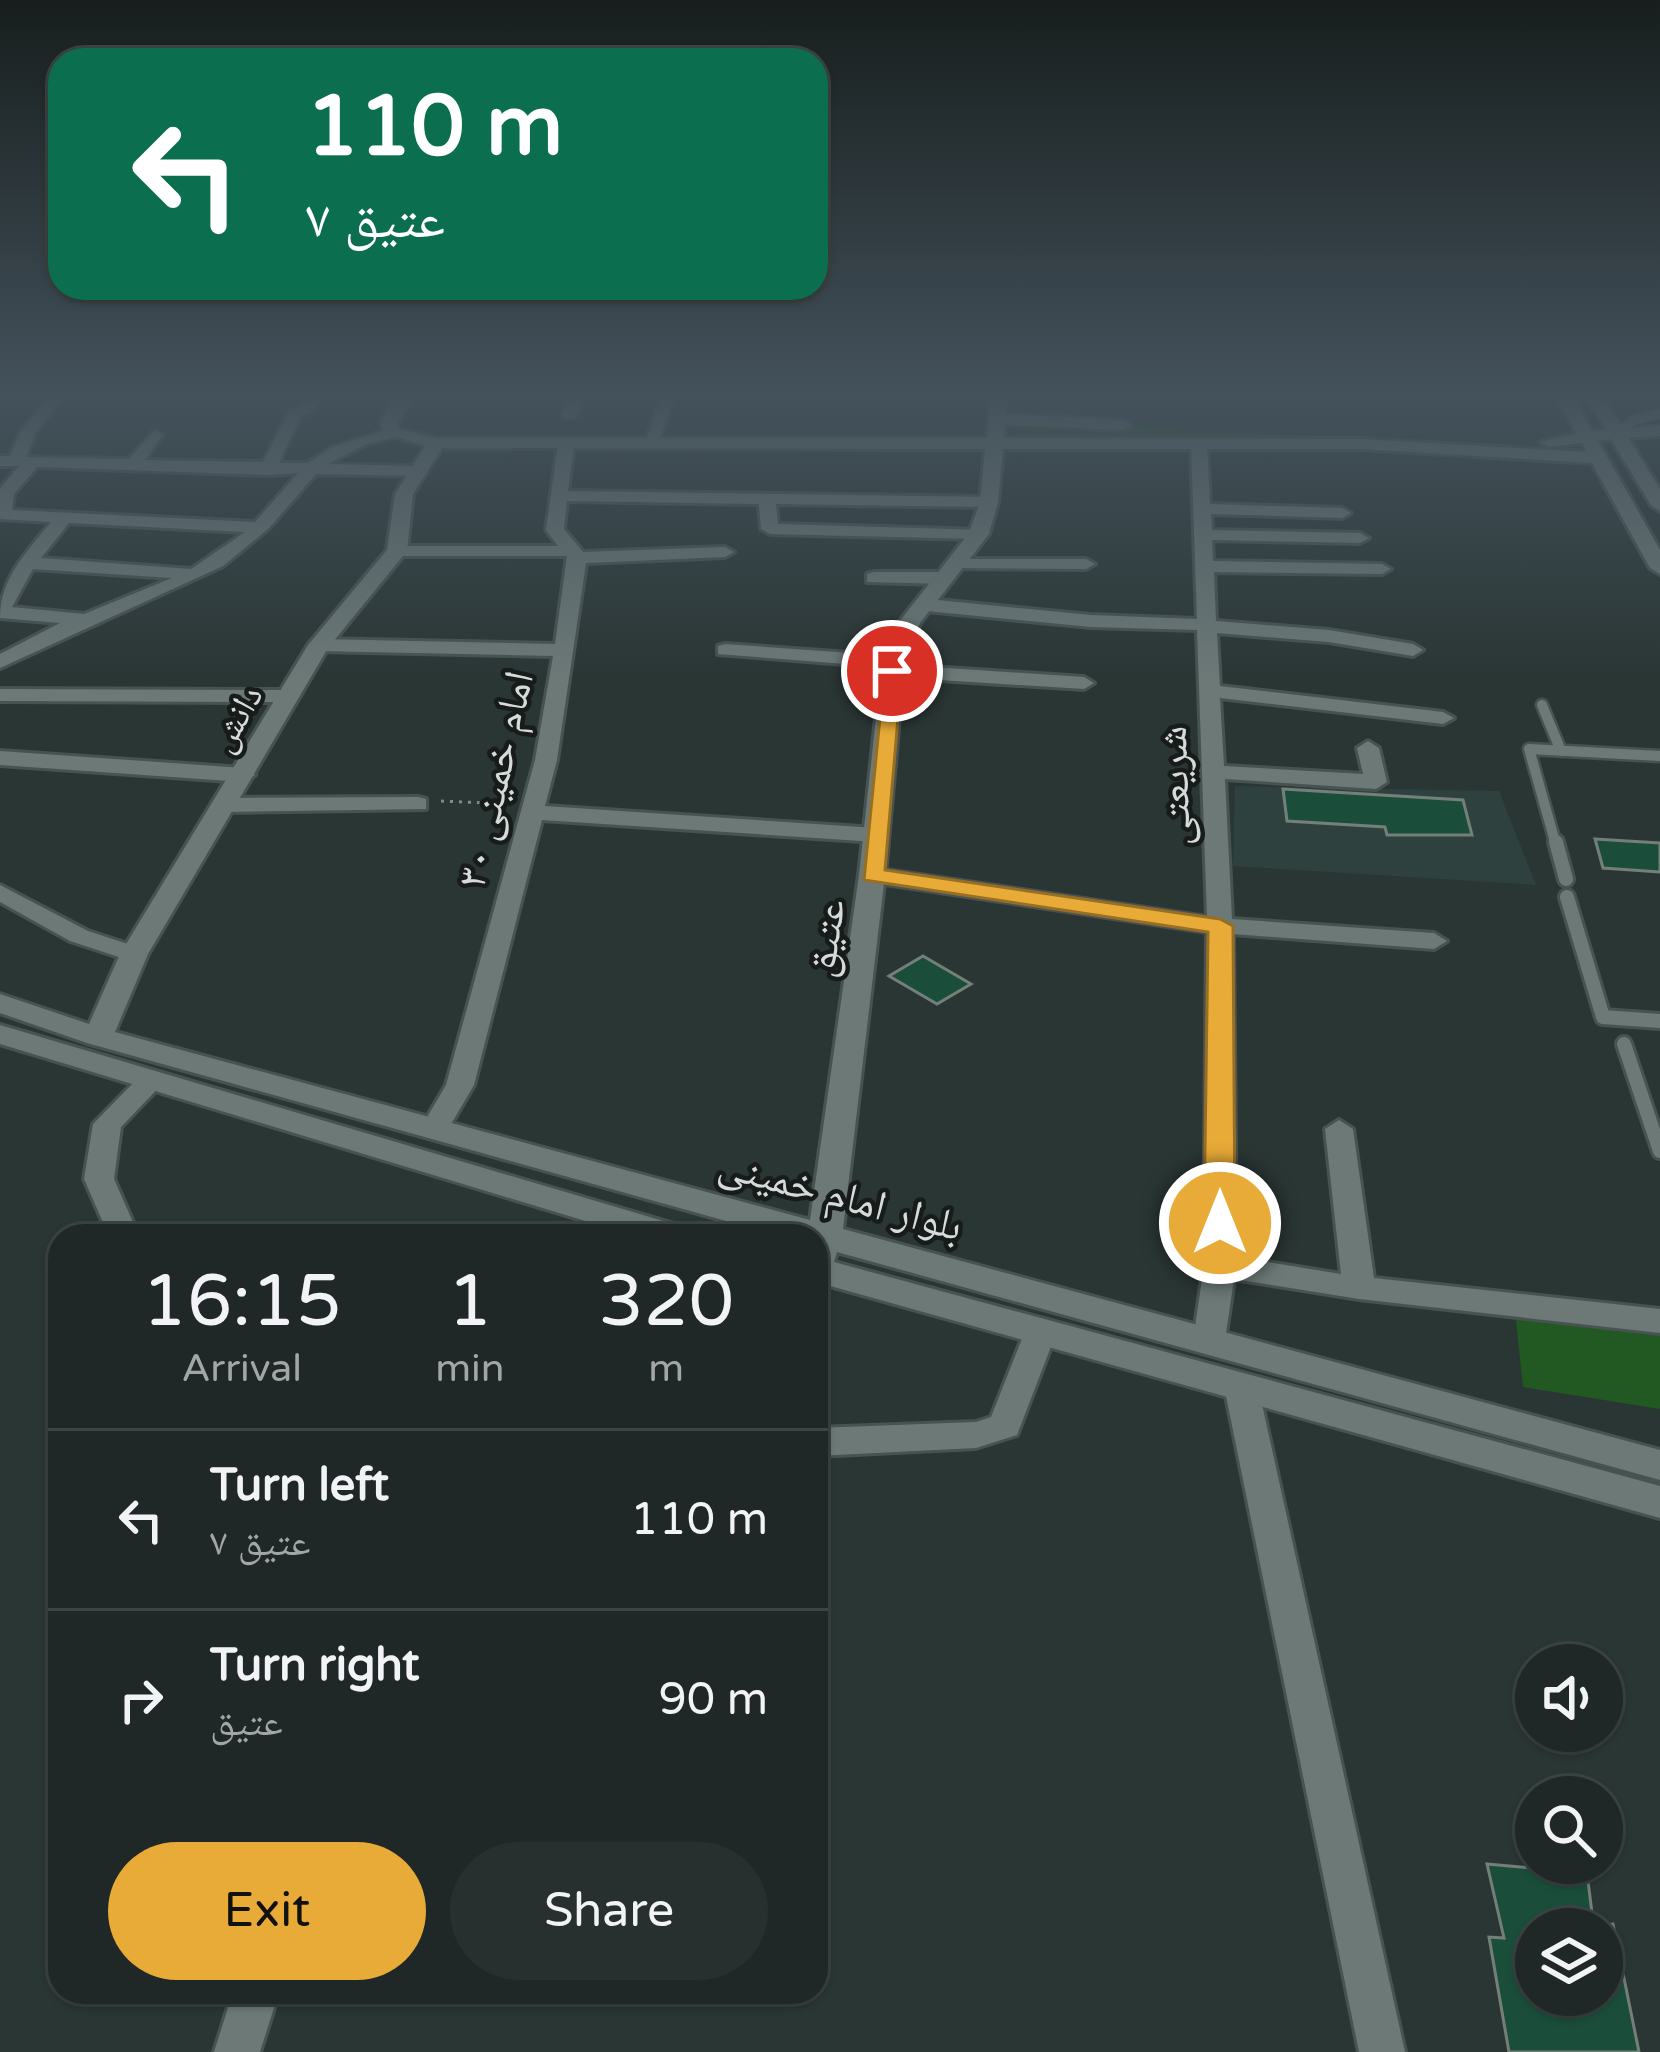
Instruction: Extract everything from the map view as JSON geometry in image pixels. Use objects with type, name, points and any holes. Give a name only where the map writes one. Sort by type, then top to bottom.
[{"type":"street","points":[[8,488],[2,515],[258,527]]},
{"type":"street","points":[[0,662],[239,547],[291,488]]},
{"type":"street","points":[[408,488],[397,551],[725,552]]},
{"type":"street","name":"امام خمینی ۳۰","points":[[434,1129],[460,1085],[546,760],[575,554],[555,530],[560,488]]},
{"type":"street","name":"عتیق","points":[[823,1224],[872,875],[892,667],[910,622],[979,534],[990,488]]},
{"type":"street","name":"شریعتی","points":[[1202,488],[1220,926],[1220,1266],[1209,1340]]},
{"type":"street","points":[[1617,488],[1660,568]]},
{"type":"street","points":[[559,496],[989,502]]},
{"type":"street","points":[[767,496],[770,529],[979,534]]},
{"type":"street","points":[[1204,509],[1342,513]]},
{"type":"street","points":[[64,518],[27,563],[0,611],[87,620]]},
{"type":"street","points":[[1205,535],[1360,538]]},
{"type":"street","name":"دانش","points":[[98,1037],[134,954],[319,645],[397,551]]},
{"type":"street","points":[[27,563],[189,574]]},
{"type":"street","points":[[874,578],[1086,564]]},
{"type":"street","points":[[1208,566],[1382,569]]},
{"type":"street","points":[[927,605],[1329,636],[1413,650]]},
{"type":"street","points":[[319,645],[563,650]]},
{"type":"street","points":[[725,650],[1084,683]]},
{"type":"street","points":[[1212,691],[1444,718]]},
{"type":"street","points":[[0,695],[290,696]]},
{"type":"street","points":[[1215,772],[1376,782],[1368,748]]},
{"type":"street","points":[[0,758],[244,775]]},
{"type":"street","points":[[227,805],[418,804]]},
{"type":"street","points":[[530,809],[876,835]]},
{"type":"street","points":[[872,875],[1220,926],[1434,941]]},
{"type":"street","points":[[0,892],[79,937],[134,954]]},
{"type":"street","name":"بلوار امام خمینی","points":[[0,1003],[98,1037],[434,1129],[722,1224]]},
{"type":"street","points":[[0,1034],[605,1224]]},
{"type":"street","points":[[119,1224],[99,1179],[107,1124],[151,1081]]},
{"type":"street","points":[[1339,1129],[1359,1288]]},
{"type":"street","name":"بلوار امام خمینی","points":[[828,1258],[1209,1340],[1660,1465]]},
{"type":"street","name":"بلوار امام خمینی","points":[[828,1259],[1041,1331],[1660,1502]]},
{"type":"street","points":[[1220,1266],[1359,1288],[1660,1321]]},
{"type":"street","points":[[828,1441],[976,1435],[1005,1426],[1041,1331]]},
{"type":"street","points":[[1241,1386],[1382,2052]]},
{"type":"street","points":[[237,2052],[252,2004]]},
{"type":"lane","points":[[1542,705],[1561,751]]},
{"type":"lane","points":[[1566,879],[1529,749],[1660,756]]},
{"type":"lane","points":[[1567,897],[1604,1017],[1660,1021]]},
{"type":"lane","points":[[1624,1044],[1660,1151]]},
{"type":"path","points":[[418,804],[530,809]]},
{"type":"shaded area","points":[[1235,786],[1499,791],[1536,885],[1233,866]]},
{"type":"green space","points":[[1515,1311],[1660,1331],[1660,1409],[1523,1387]]},
{"type":"building","points":[[1283,789],[1463,800],[1472,835],[1387,835],[1385,827],[1287,821]]},
{"type":"building","points":[[1595,839],[1660,843],[1660,872],[1603,868]]},
{"type":"building","points":[[923,956],[971,984],[937,1004],[889,976]]},
{"type":"building","points":[[1487,1864],[1515,1867],[1515,1884],[1588,1884],[1591,1908],[1515,1908],[1515,2016],[1623,2016],[1623,1973],[1639,2052],[1509,2052],[1489,1937],[1504,1938]]},
{"type":"route","points":[[892,671],[872,875],[1220,926],[1220,1223]]}]
